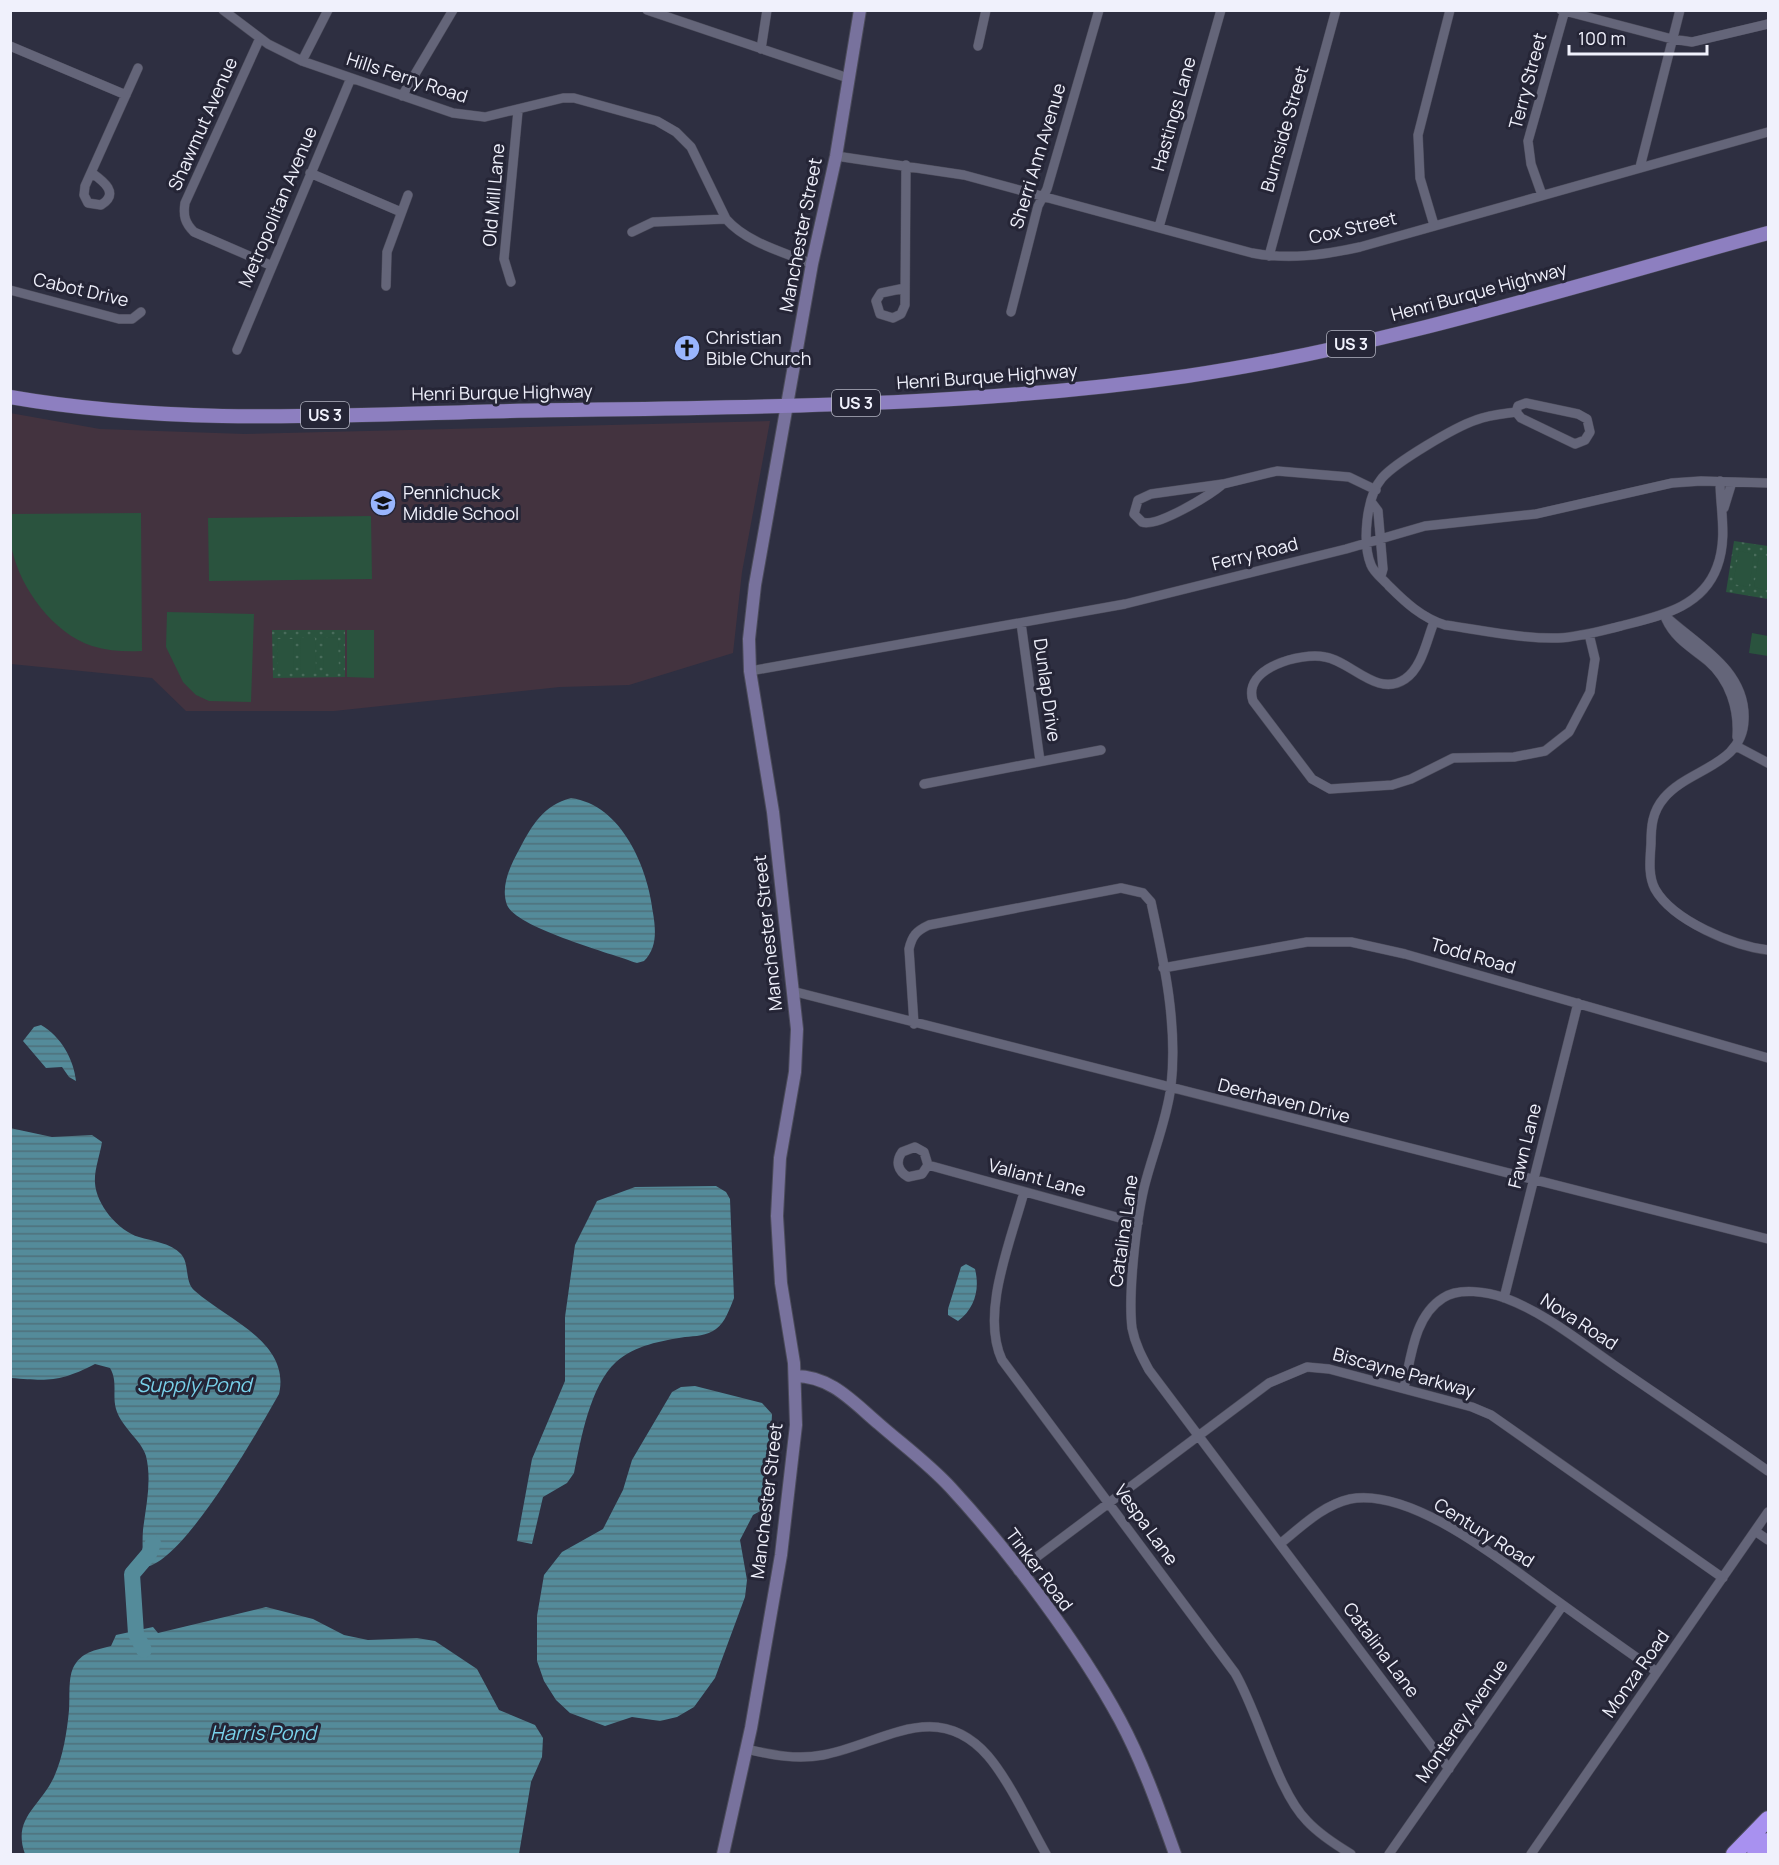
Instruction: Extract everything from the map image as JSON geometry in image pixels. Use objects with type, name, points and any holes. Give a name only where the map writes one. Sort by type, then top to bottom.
[{"type":"highway","points":[[1734,1854],[1768,1819]]},
{"type":"highway","points":[[1755,1854],[1768,1841]]},
{"type":"main road","name":"Henri Burque Highway","points":[[10,397],[99,410],[208,417],[789,406],[1076,390],[1216,371],[1410,330],[1768,233]]},
{"type":"street","name":"Hills Ferry Road","points":[[223,10],[260,38],[302,61],[453,113],[474,117],[518,111],[542,103],[574,98],[595,102],[667,126],[691,147],[726,219],[750,238],[812,264]]},
{"type":"street","points":[[302,61],[328,10]]},
{"type":"street","points":[[402,96],[453,10]]},
{"type":"street","points":[[647,10],[848,78]]},
{"type":"street","points":[[761,49],[768,10]]},
{"type":"street","name":"Manchester Street","points":[[723,1854],[746,1749],[790,1490],[795,1447],[795,1376],[781,1283],[777,1216],[780,1158],[796,1056],[792,991],[772,812],[750,671],[749,639],[755,585],[789,406],[812,264],[836,156],[860,10]]},
{"type":"street","points":[[978,46],[986,10]]},
{"type":"street","name":"Sherri Ann Avenue","points":[[1011,312],[1038,206],[1099,10]]},
{"type":"street","name":"Hastings Lane","points":[[1159,227],[1221,10]]},
{"type":"street","name":"Burnside Street","points":[[1269,256],[1336,10]]},
{"type":"street","points":[[1434,225],[1420,178],[1418,135],[1450,10]]},
{"type":"street","points":[[1640,167],[1680,10]]},
{"type":"street","points":[[1563,11],[1672,39],[1705,40],[1768,24]]},
{"type":"street","name":"Terry Street","points":[[1542,195],[1531,164],[1528,141],[1563,11]]},
{"type":"street","name":"Shawmut Avenue","points":[[260,38],[185,203],[186,224],[194,232],[270,265]]},
{"type":"street","points":[[10,46],[126,96]]},
{"type":"street","points":[[92,172],[138,68]]},
{"type":"street","name":"Metropolitan Avenue","points":[[237,350],[270,265],[351,78]]},
{"type":"street","name":"Old Mill Lane","points":[[511,282],[504,259],[518,111]]},
{"type":"street","name":"Cox Street","points":[[836,156],[964,175],[1269,256],[1328,254],[1768,132]]},
{"type":"street","points":[[905,288],[906,165]]},
{"type":"street","points":[[310,173],[401,212]]},
{"type":"street","points":[[386,286],[387,252],[408,195]]},
{"type":"street","points":[[632,232],[653,222],[726,219]]},
{"type":"street","name":"Cabot Drive","points":[[10,290],[119,318],[132,319],[141,312]]},
{"type":"street","points":[[1526,403],[1578,414],[1587,419],[1590,432],[1585,440],[1575,444],[1521,418],[1516,412],[1518,406],[1526,403]]},
{"type":"street","points":[[1516,412],[1483,417],[1464,424],[1392,469],[1381,479],[1376,490],[1367,515],[1365,543],[1372,568],[1405,601],[1434,622],[1560,638],[1589,634],[1664,615],[1691,601],[1712,577],[1722,548],[1724,508],[1720,481]]},
{"type":"street","points":[[1223,484],[1212,494],[1155,523],[1142,522],[1134,514],[1138,500],[1151,494],[1223,484],[1277,471],[1353,478],[1376,490]]},
{"type":"street","name":"Ferry Road","points":[[750,671],[1136,602],[1435,524],[1536,514],[1672,483],[1720,481],[1768,483]]},
{"type":"street","points":[[1724,508],[1732,482]]},
{"type":"street","points":[[1372,503],[1378,511],[1381,576]]},
{"type":"street","points":[[1664,615],[1720,661],[1732,678],[1741,699],[1744,716],[1742,734],[1736,746],[1724,759],[1665,796],[1654,812],[1652,879],[1662,898],[1694,923],[1736,944],[1768,950]]},
{"type":"street","points":[[1434,622],[1414,670],[1405,680],[1391,685],[1366,678],[1335,660],[1314,656],[1271,667],[1255,682],[1252,689],[1253,701],[1312,780],[1321,786],[1338,790],[1392,785],[1411,780],[1453,758],[1514,757],[1545,751],[1569,732],[1590,692],[1595,659],[1589,634]]},
{"type":"street","name":"Dunlap Drive","points":[[1021,623],[1040,761]]},
{"type":"street","points":[[1736,746],[1768,763]]},
{"type":"street","name":"Dunlap Drive","points":[[924,784],[1101,750]]},
{"type":"street","name":"Catalina Lane","points":[[914,1024],[909,949],[912,938],[928,925],[1110,890],[1132,889],[1143,893],[1151,902],[1173,1029],[1171,1089],[1143,1190],[1138,1223],[1131,1308],[1132,1329],[1138,1351],[1149,1370],[1449,1769]]},
{"type":"street","name":"Todd Road","points":[[1162,968],[1307,942],[1351,942],[1405,954],[1768,1058]]},
{"type":"street","name":"Deerhaven Drive","points":[[792,991],[914,1024],[1768,1239]]},
{"type":"street","name":"Fawn Lane","points":[[1504,1298],[1578,1003]]},
{"type":"street","name":"Valiant Lane","points":[[927,1165],[1138,1223]]},
{"type":"street","name":"Vespa Lane","points":[[1024,1192],[994,1306],[994,1339],[1008,1369],[1234,1673],[1246,1692],[1288,1792],[1305,1820],[1351,1854]]},
{"type":"street","name":"Nova Road","points":[[1404,1388],[1419,1326],[1444,1296],[1466,1292],[1504,1298],[1546,1318],[1768,1471]]},
{"type":"street","name":"Biscayne Parkway","points":[[1018,1571],[1269,1383],[1307,1367],[1329,1369],[1404,1388],[1472,1407],[1491,1415],[1722,1578]]},
{"type":"street","name":"Tinker Road","points":[[795,1376],[822,1380],[845,1394],[910,1450],[950,1487],[1018,1571],[1084,1662],[1119,1718],[1147,1776],[1175,1854]]},
{"type":"street","name":"Century Road","points":[[1281,1543],[1330,1506],[1351,1499],[1372,1499],[1393,1503],[1443,1524],[1657,1672]]},
{"type":"street","name":"Monza Road","points":[[1531,1854],[1768,1512]]},
{"type":"street","points":[[1755,1531],[1768,1540]]},
{"type":"street","name":"Monterey Avenue","points":[[1389,1854],[1563,1605]]},
{"type":"street","points":[[746,1749],[782,1756],[807,1757],[832,1753],[910,1726],[950,1730],[969,1740],[993,1762],[1043,1853]]},
{"type":"shaded area","name":"Pennichuck Middle School","points":[[10,413],[100,429],[245,434],[770,421],[742,572],[733,653],[629,685],[560,687],[334,711],[186,711],[152,678],[11,664]]},
{"type":"green space","points":[[141,513],[142,651],[105,649],[78,640],[64,631],[41,608],[23,580],[12,550],[11,514]]},
{"type":"green space","points":[[371,516],[372,579],[209,581],[208,518]]},
{"type":"green space","points":[[1734,541],[1768,546],[1768,599],[1726,592]]},
{"type":"green space","points":[[1739,551],[1754,554],[1749,587],[1733,584]]},
{"type":"green space","points":[[1759,555],[1768,556],[1768,590],[1754,587]]},
{"type":"green space","points":[[167,612],[254,614],[251,702],[209,701],[196,695],[183,682],[166,647]]},
{"type":"green space","points":[[272,630],[345,630],[345,677],[273,678]]},
{"type":"green space","points":[[347,630],[374,630],[374,678],[347,677]]},
{"type":"green space","points":[[1752,633],[1768,636],[1768,656],[1749,653]]},
{"type":"green space","points":[[338,637],[339,671],[324,671],[323,638]]},
{"type":"green space","points":[[300,638],[315,638],[316,671],[301,671]]},
{"type":"green space","points":[[277,639],[293,639],[294,672],[278,672]]},
{"type":"water","points":[[571,798],[589,803],[605,813],[629,841],[638,859],[650,895],[655,926],[653,945],[644,961],[637,963],[546,931],[514,914],[507,905],[505,890],[508,875],[529,831],[546,811]]},
{"type":"water","points":[[41,1025],[55,1035],[65,1049],[76,1081],[69,1077],[62,1067],[46,1068],[23,1041],[34,1027]]},
{"type":"water","name":"Supply Pond","points":[[10,1128],[52,1137],[92,1135],[102,1142],[95,1183],[99,1199],[110,1216],[131,1234],[177,1250],[184,1258],[189,1283],[195,1291],[253,1333],[266,1346],[275,1360],[280,1376],[279,1394],[238,1464],[198,1521],[178,1545],[159,1561],[143,1567],[148,1465],[144,1450],[122,1422],[116,1409],[114,1378],[110,1368],[95,1364],[54,1379],[11,1378]]},
{"type":"water","points":[[716,1186],[726,1192],[730,1199],[734,1298],[725,1319],[709,1333],[649,1345],[631,1351],[616,1362],[607,1372],[593,1399],[574,1473],[567,1483],[543,1497],[532,1544],[517,1541],[532,1459],[565,1381],[565,1317],[575,1245],[597,1201],[635,1187]]},
{"type":"water","points":[[966,1264],[975,1269],[977,1284],[975,1298],[969,1310],[958,1321],[948,1315],[948,1309],[961,1267]]},
{"type":"water","points":[[695,1386],[762,1403],[772,1414],[768,1496],[764,1509],[753,1515],[740,1540],[747,1580],[745,1597],[715,1678],[694,1707],[677,1717],[660,1721],[632,1717],[605,1726],[570,1713],[556,1700],[544,1681],[537,1661],[537,1616],[544,1575],[562,1552],[603,1529],[623,1490],[632,1460],[672,1392],[681,1387]]},
{"type":"water","name":"Harris Pond","points":[[266,1607],[313,1619],[344,1635],[368,1640],[417,1638],[435,1641],[477,1669],[499,1710],[535,1725],[543,1738],[542,1757],[531,1782],[519,1854],[25,1854],[22,1831],[29,1813],[48,1787],[57,1769],[67,1727],[70,1677],[80,1658],[89,1652],[111,1646],[116,1635],[153,1627],[158,1633]]},
{"type":"waterway","points":[[144,1650],[136,1634],[132,1574],[149,1554],[153,1543]]},
{"type":"place","name":"Christian Bible Church","points":[[687,348]]},
{"type":"place","name":"Pennichuck Middle School","points":[[383,503]]}]
